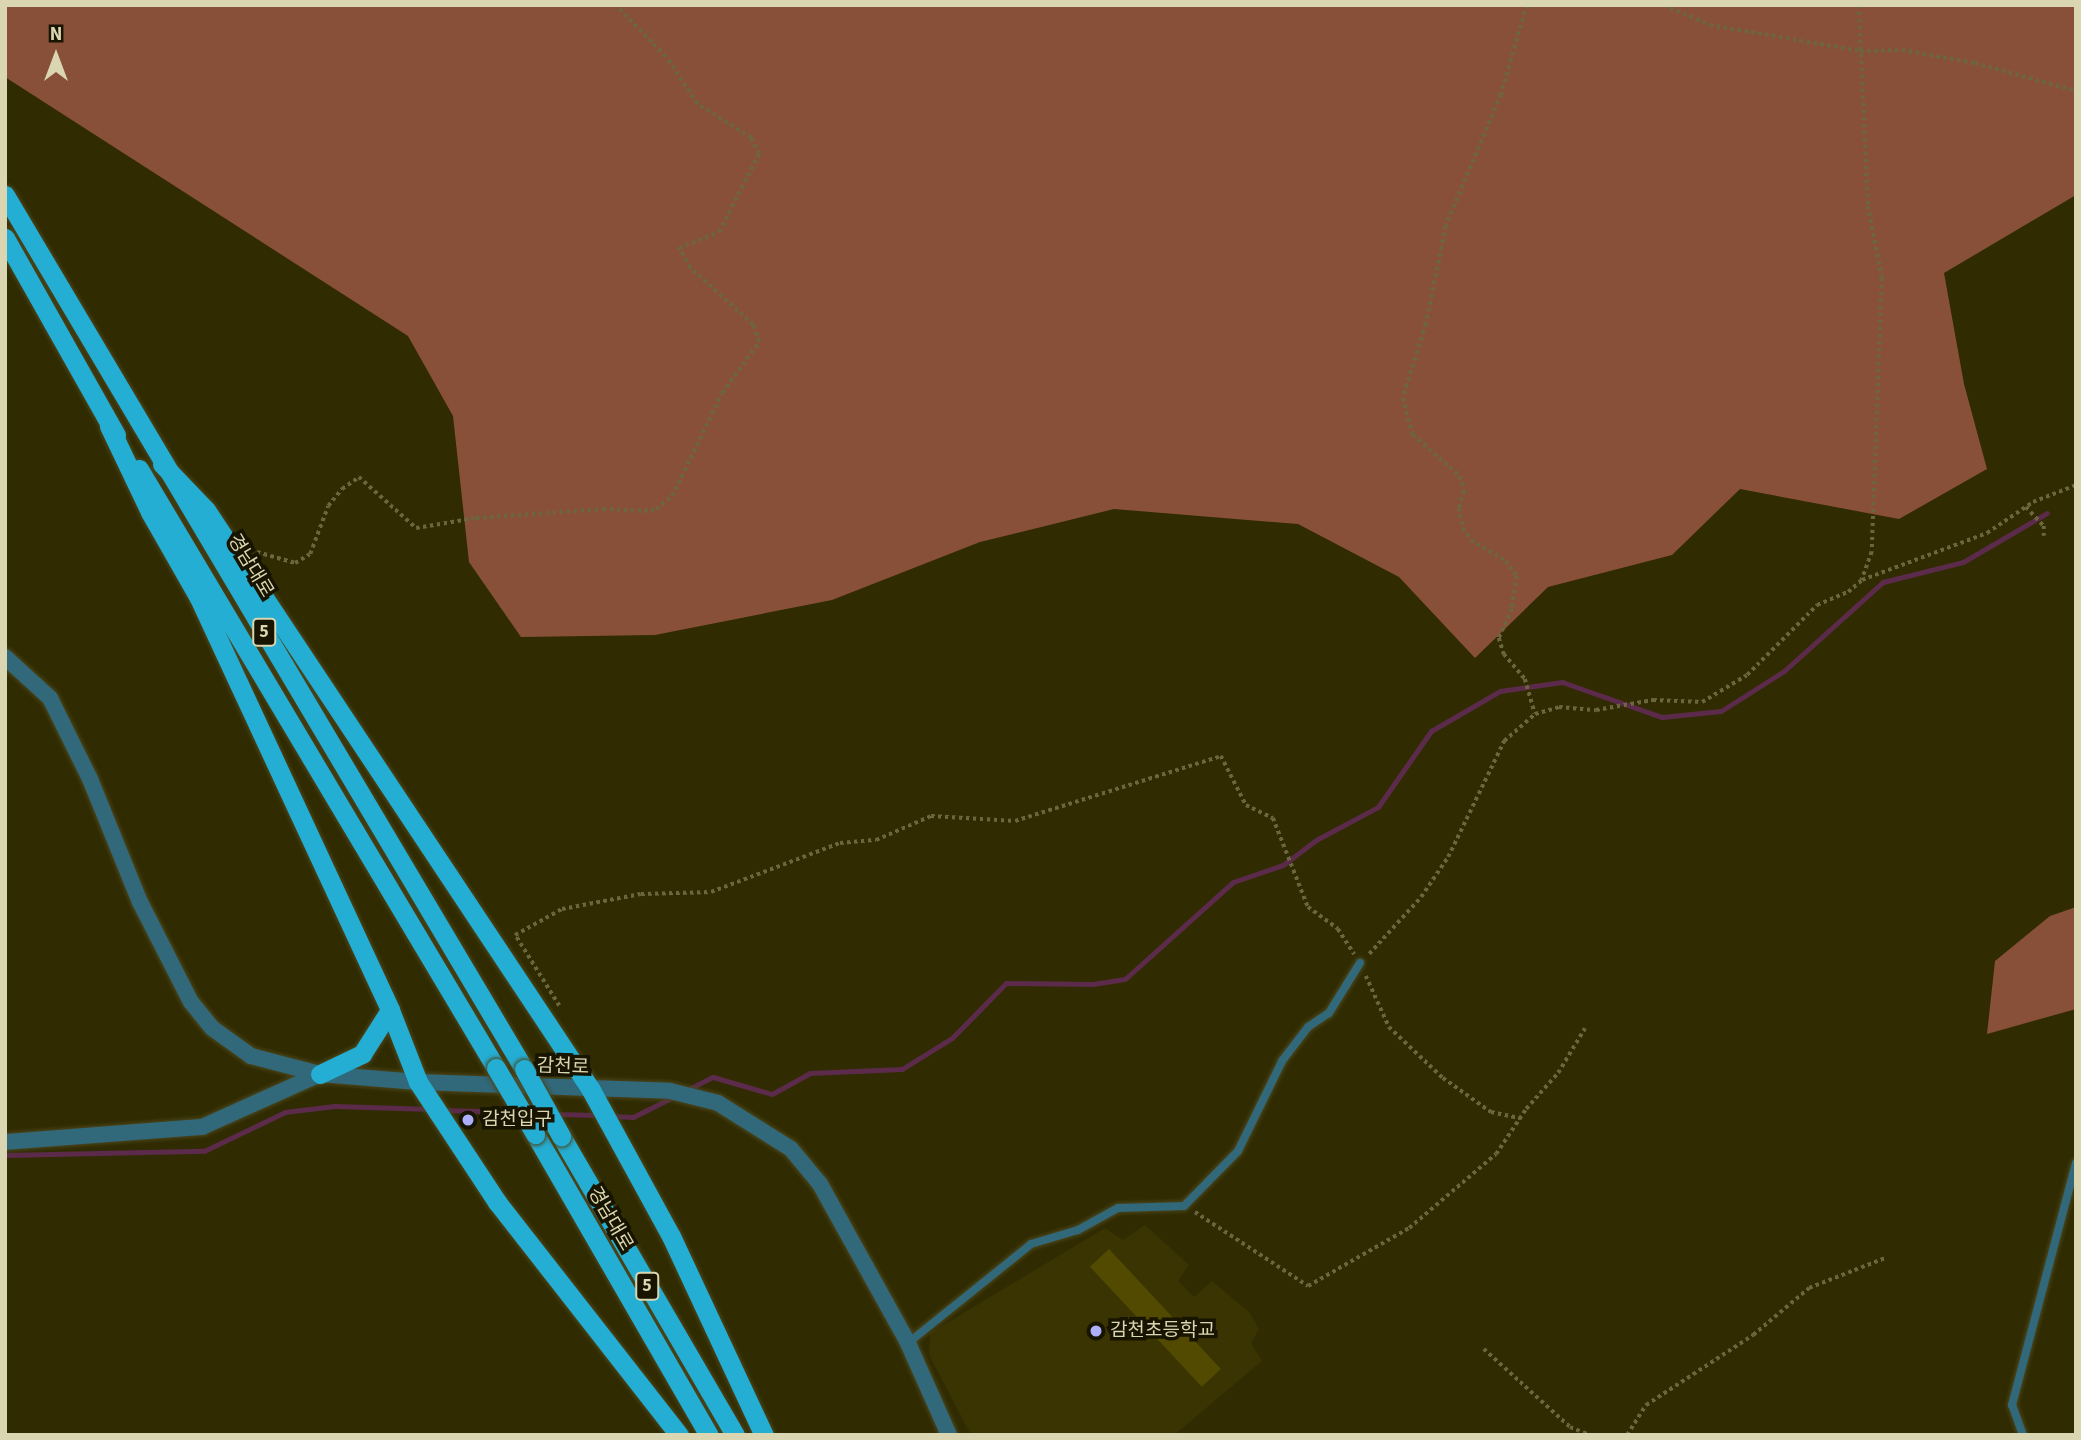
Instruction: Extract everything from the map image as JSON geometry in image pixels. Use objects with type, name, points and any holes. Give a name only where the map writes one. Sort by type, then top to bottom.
[{"type":"highway","name":"경남대로","points":[[5,195],[162,464],[524,1069],[734,1435]]},
{"type":"highway","name":"5","points":[[5,238],[109,426]]},
{"type":"highway","points":[[109,426],[150,512],[199,598],[390,1010],[418,1082],[497,1202],[679,1435]]},
{"type":"highway","name":"경남대로","points":[[109,426],[161,500],[709,1435]]},
{"type":"highway","points":[[162,464],[206,510],[595,1097],[671,1236],[764,1435]]},
{"type":"highway","points":[[320,1074],[362,1055],[390,1010]]},
{"type":"street","points":[[5,657],[50,698],[90,779],[140,902],[191,1002],[212,1028],[251,1056],[320,1074]]},
{"type":"street","name":"감천로","points":[[5,1142],[202,1127],[320,1074],[595,1097],[670,1091],[718,1103],[791,1149],[839,1212],[908,1343],[947,1434]]},
{"type":"lane","points":[[908,1343],[1031,1244],[1078,1230],[1118,1208],[1184,1206],[1238,1151],[1282,1061],[1308,1027],[1329,1013],[1360,963]]},
{"type":"lane","points":[[2023,1435],[2012,1405],[2076,1163]]},
{"type":"path","points":[[226,541],[295,563],[317,542],[328,506],[359,477],[416,528],[476,519],[603,509],[644,511],[656,509],[672,496],[722,393],[759,342],[753,325],[690,268],[679,248],[719,232],[759,154],[751,138],[697,104],[666,57],[615,5]]},
{"type":"path","points":[[1527,5],[1501,95],[1446,226],[1426,324],[1403,398],[1413,435],[1460,476],[1464,491],[1459,508],[1463,528],[1471,540],[1506,561],[1517,576],[1512,609],[1499,639],[1504,654],[1525,679],[1535,714]]},
{"type":"path","points":[[1664,5],[1710,25],[1860,51],[1902,50],[1963,61],[2076,91]]},
{"type":"path","points":[[1859,5],[1868,206],[1882,278],[1872,552],[1862,580]]},
{"type":"path","points":[[1360,963],[1421,897],[1448,857],[1504,741],[1535,714],[1559,707],[1611,707],[1645,701],[1702,702],[1747,675],[1816,605],[1848,592],[1862,580],[1987,533],[2026,507],[2076,485]]},
{"type":"path","points":[[2026,507],[2044,526],[2044,536]]},
{"type":"path","points":[[563,1013],[515,935],[562,909],[641,894],[711,892],[839,843],[876,840],[931,816],[1015,821],[1221,756],[1246,805],[1273,818],[1289,852],[1308,907],[1339,929],[1360,963],[1389,1027],[1443,1078],[1491,1112],[1520,1118]]},
{"type":"path","points":[[1184,1206],[1308,1286],[1409,1227],[1496,1154],[1520,1118],[1558,1073],[1585,1028]]},
{"type":"path","points":[[1627,1435],[1646,1405],[1753,1335],[1809,1288],[1885,1258]]},
{"type":"path","points":[[1484,1349],[1570,1427],[1590,1435]]},
{"type":"shaded area","points":[[5,5],[2076,5],[2076,195],[1944,273],[1964,384],[1987,469],[1899,519],[1740,489],[1672,555],[1548,587],[1475,658],[1399,577],[1298,524],[1114,509],[980,542],[832,600],[655,635],[521,637],[469,562],[453,416],[408,336],[5,77]]},
{"type":"shaded area","points":[[2076,907],[2076,1009],[1987,1034],[1995,961],[2050,916]]},
{"type":"shaded area","name":"감천초등학교","points":[[1145,1225],[1189,1265],[1178,1281],[1194,1297],[1212,1281],[1250,1313],[1259,1329],[1251,1343],[1262,1361],[1174,1435],[971,1435],[929,1355],[930,1333],[1105,1228],[1123,1240]]},
{"type":"building","points":[[1109,1249],[1221,1369],[1202,1387],[1090,1267]]},
{"type":"waterway","points":[[687,1090],[713,1077],[772,1094],[810,1073],[902,1069],[952,1038],[1006,983],[1093,984],[1125,979],[1233,882],[1283,865],[1316,840],[1378,807],[1431,731],[1500,691],[1562,682],[1662,717],[1721,711],[1784,671],[1883,582],[1963,562],[2047,513]]},
{"type":"waterway","points":[[612,1116],[633,1117],[675,1096]]},
{"type":"waterway","points":[[5,1155],[204,1151],[285,1112],[335,1106],[431,1109]]},
{"type":"waterway","points":[[441,1110],[515,1112]]},
{"type":"waterway","points":[[553,1114],[599,1115]]},
{"type":"place","name":"감천입구","points":[[468,1120]]},
{"type":"place","name":"감천초등학교","points":[[1096,1331]]}]
